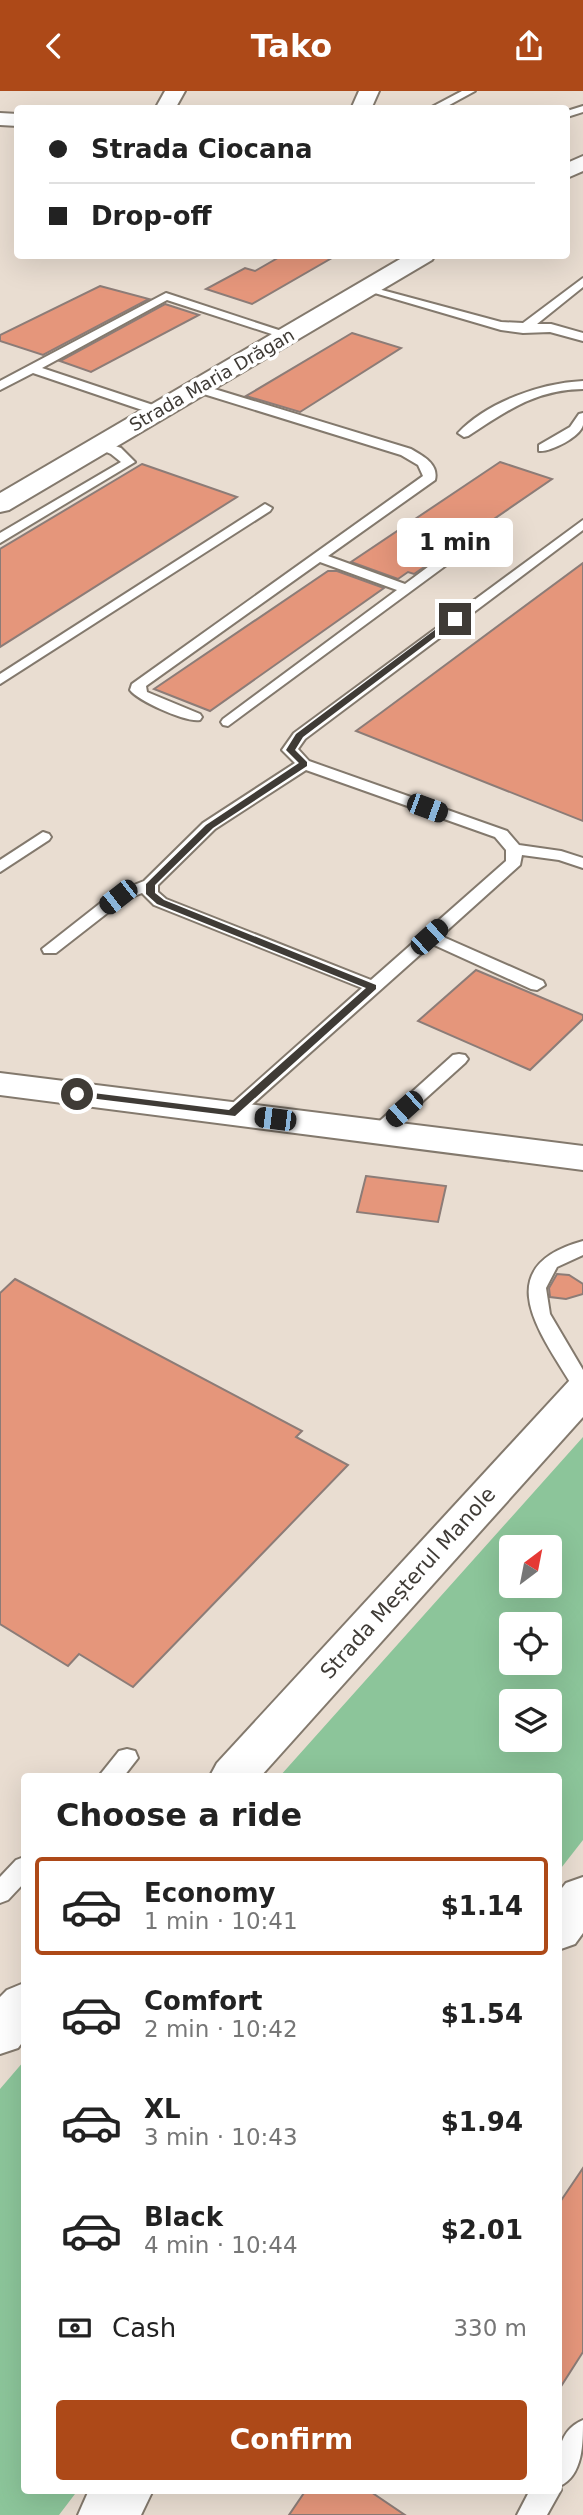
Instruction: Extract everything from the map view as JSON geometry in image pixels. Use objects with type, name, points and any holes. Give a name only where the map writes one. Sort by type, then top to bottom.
[{"type":"main road","name":"Strada Maria Drăgan","points":[[0,504],[417,259]]},
{"type":"main road","points":[[0,1084],[583,1158]]},
{"type":"main road","name":"Strada Meșterul Manole","points":[[236,1773],[583,1389]]},
{"type":"main road","points":[[562,1924],[583,1897]]},
{"type":"main road","points":[[0,2032],[21,2008]]},
{"type":"main road","points":[[106,2515],[122,2494]]},
{"type":"lane","points":[[441,105],[470,91]]},
{"type":"lane","points":[[523,328],[583,281]]},
{"type":"lane","points":[[367,289],[501,326],[551,328],[583,337]]},
{"type":"lane","points":[[0,386],[166,296],[288,335]]},
{"type":"lane","points":[[32,369],[158,411]]},
{"type":"lane","points":[[464,433],[531,391],[550,386],[583,386]]},
{"type":"lane","points":[[195,717],[142,695],[137,689],[139,684],[430,477],[429,468],[406,452],[198,388]]},
{"type":"lane","points":[[544,449],[573,430],[583,417]]},
{"type":"lane","points":[[0,539],[129,462],[116,451],[101,445]]},
{"type":"lane","points":[[0,680],[265,508]]},
{"type":"lane","points":[[583,524],[299,736],[290,750],[304,764],[500,834],[514,849],[561,856],[583,863]]},
{"type":"lane","points":[[319,557],[407,589]]},
{"type":"lane","points":[[228,722],[449,558]]},
{"type":"lane","points":[[50,949],[118,897],[150,884],[209,827],[304,764]]},
{"type":"lane","points":[[0,867],[43,837]]},
{"type":"lane","points":[[232,1113],[514,862],[514,849]]},
{"type":"lane","points":[[150,884],[150,894],[160,902],[373,987]]},
{"type":"lane","points":[[429,937],[537,985]]},
{"type":"lane","points":[[378,1132],[459,1059]]},
{"type":"lane","points":[[583,1247],[550,1263],[536,1288],[540,1314],[583,1389]]},
{"type":"lane","points":[[113,1773],[127,1758]]},
{"type":"lane","points":[[0,1893],[21,1870]]},
{"type":"lane","points":[[562,2467],[583,2434]]},
{"type":"lane","points":[[531,2515],[544,2494]]},
{"type":"green space","points":[[583,1437],[583,1840],[562,1867],[562,1773],[283,1773]]},
{"type":"green space","points":[[21,2064],[21,2494],[75,2494],[59,2515],[0,2515],[0,2089]]},
{"type":"building","points":[[276,259],[330,259],[252,304],[206,289],[245,268],[255,271]]},
{"type":"building","points":[[100,286],[149,299],[43,355],[0,341],[0,335]]},
{"type":"building","points":[[165,304],[199,315],[91,372],[60,361]]},
{"type":"building","points":[[352,333],[401,348],[300,412],[246,396]]},
{"type":"building","points":[[500,462],[552,479],[414,574],[408,572],[398,579],[351,562]]},
{"type":"building","points":[[142,464],[237,497],[0,647],[0,549]]},
{"type":"building","points":[[583,563],[583,821],[356,731],[382,712]]},
{"type":"building","points":[[328,571],[337,571],[384,588],[210,711],[154,689]]},
{"type":"building","points":[[476,970],[583,1015],[583,1019],[530,1070],[418,1021]]},
{"type":"building","points":[[366,1176],[446,1186],[438,1222],[357,1212]]},
{"type":"building","points":[[557,1274],[569,1275],[583,1284],[583,1294],[566,1299],[550,1297],[549,1288]]},
{"type":"building","points":[[15,1279],[302,1431],[296,1437],[348,1465],[133,1687],[79,1654],[68,1666],[0,1624],[0,1293]]},
{"type":"building","points":[[583,2168],[583,2352],[562,2385],[562,2199]]},
{"type":"building","points":[[303,2494],[374,2494],[405,2515],[289,2515]]},
{"type":"route","points":[[77,1094],[232,1113],[373,987],[160,902],[150,894],[150,884],[209,827],[241,803],[304,764],[290,750],[299,736],[455,619]]}]
